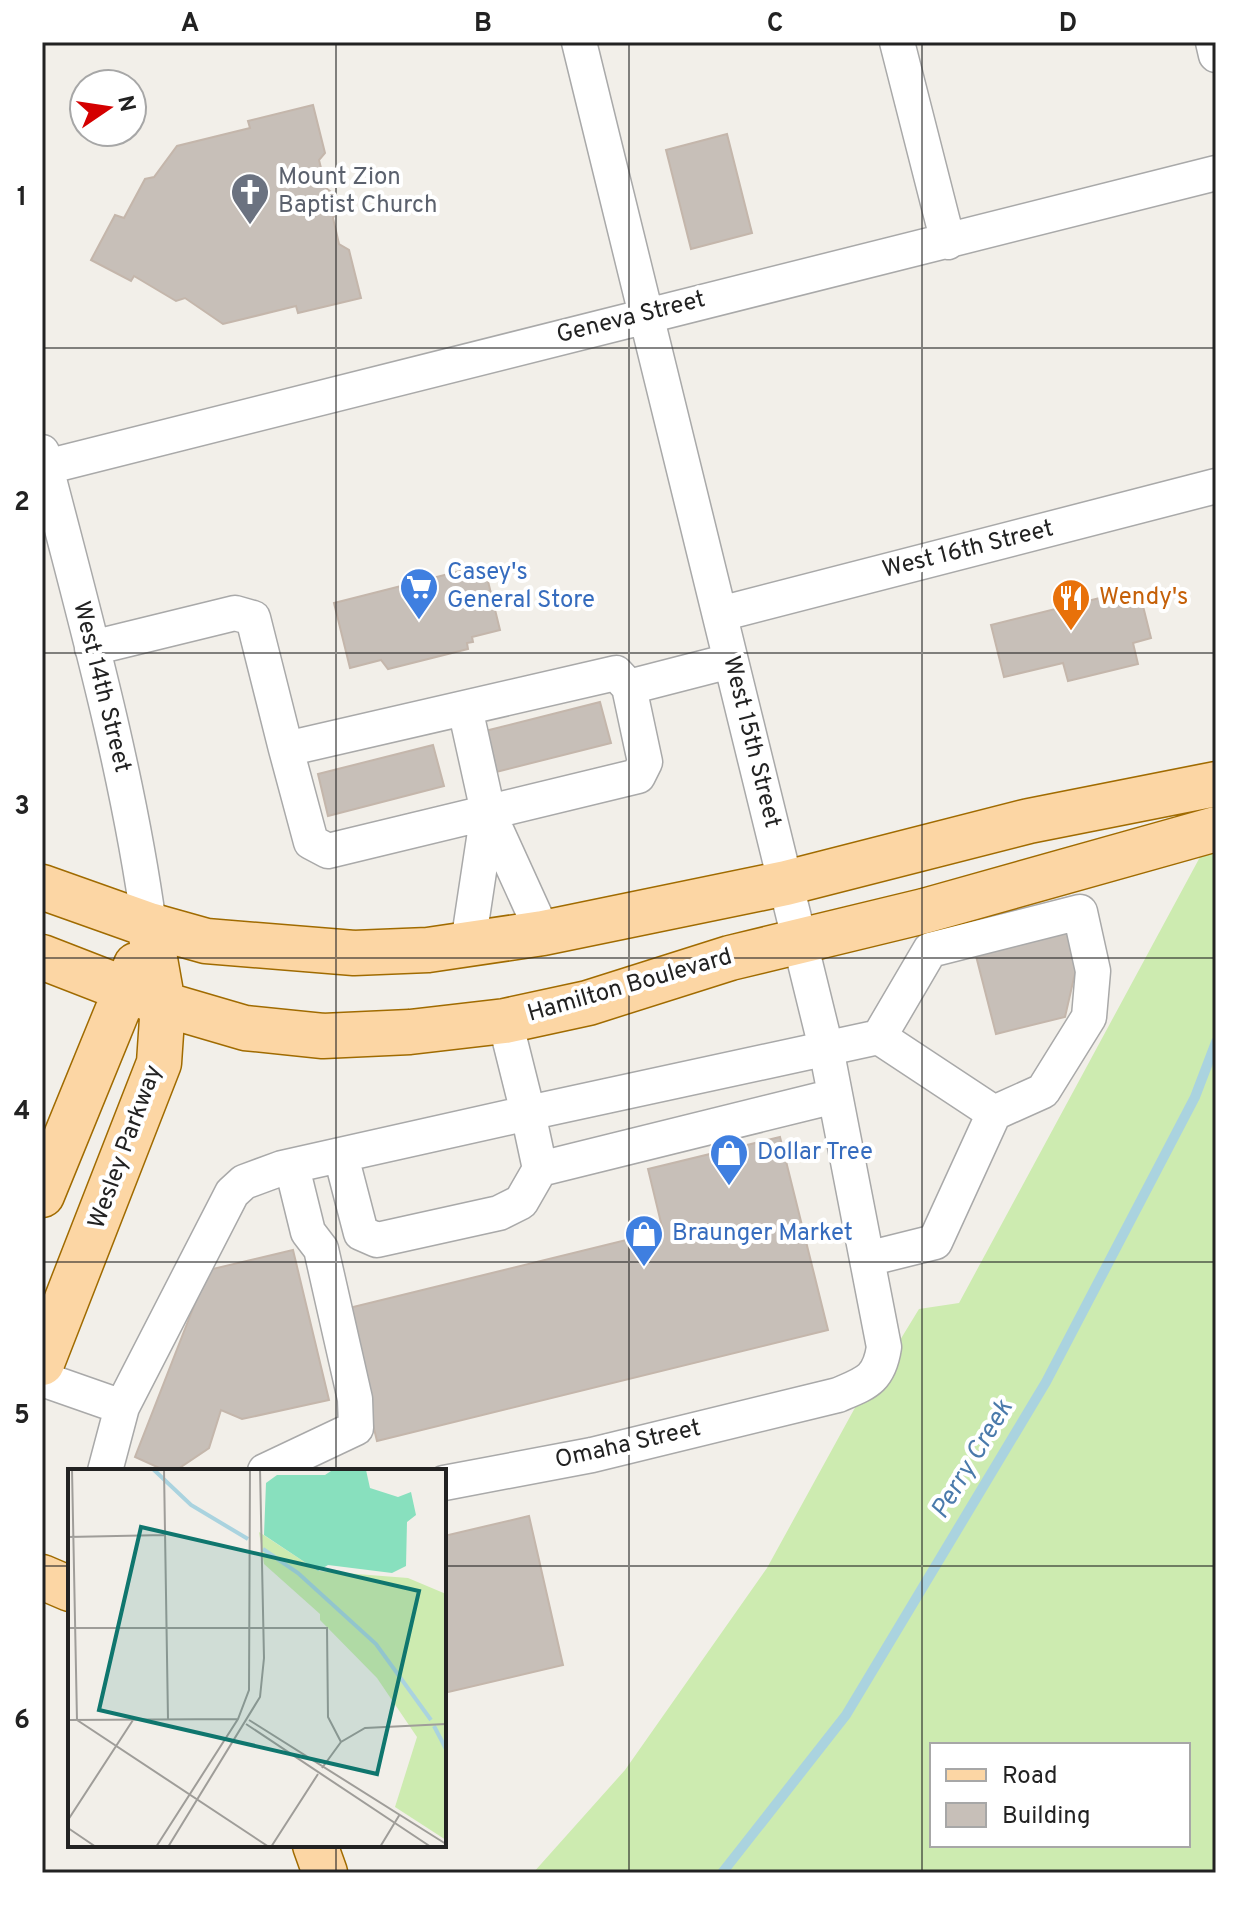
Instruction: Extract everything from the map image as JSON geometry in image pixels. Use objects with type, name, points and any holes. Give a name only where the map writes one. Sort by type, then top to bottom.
[{"type":"main road","points":[[42,887],[149,925],[206,941],[354,953],[468,944],[543,933],[786,883],[1029,821],[1214,784]]},
{"type":"main road","name":"Hamilton Boulevard","points":[[42,957],[145,997],[245,1028],[323,1036],[410,1032],[505,1021],[588,1003],[730,958],[924,911],[1204,832]]},
{"type":"main road","name":"Wesley Parkway","points":[[42,1363],[159,1063],[145,997],[149,925]]},
{"type":"main road","points":[[42,1195],[145,997]]},
{"type":"main road","points":[[42,1577],[68,1588]]},
{"type":"main road","points":[[316,1847],[325,1873]]},
{"type":"street","name":"West 15th Street","points":[[579,42],[826,1048],[884,1347],[881,1368],[866,1383],[810,1402]]},
{"type":"street","points":[[897,42],[948,242]]},
{"type":"street","points":[[1213,42],[1216,55]]},
{"type":"street","name":"Geneva Street","points":[[44,460],[948,242],[1216,173]]},
{"type":"street","name":"West 14th Street","points":[[44,460],[137,839],[149,925]]},
{"type":"street","name":"West 16th Street","points":[[720,614],[1216,486]]},
{"type":"street","points":[[92,648],[235,613],[253,618],[286,749],[311,842],[328,851],[638,776],[645,762],[629,687],[616,673],[286,749]]},
{"type":"street","points":[[629,687],[730,661]]},
{"type":"street","points":[[465,708],[488,812],[543,933]]},
{"type":"street","points":[[468,944],[488,812]]},
{"type":"street","points":[[867,1259],[935,1242],[994,1113],[1043,1091],[1089,1017],[1093,971],[1080,912],[930,950],[879,1037]]},
{"type":"street","points":[[341,1156],[361,1233],[367,1239],[377,1240],[499,1213],[521,1202],[540,1169],[505,1021]]},
{"type":"street","points":[[106,1469],[122,1407],[232,1193],[244,1182],[292,1167],[528,1113],[879,1037],[994,1113]]},
{"type":"street","points":[[540,1169],[835,1096]]},
{"type":"street","points":[[281,1467],[356,1428],[321,1249],[308,1232],[292,1167]]},
{"type":"street","points":[[42,1379],[122,1407]]},
{"type":"street","name":"Omaha Street","points":[[446,1483],[592,1455],[810,1402]]},
{"type":"green space","points":[[1216,828],[1216,1873],[533,1873],[625,1770],[767,1568],[868,1384],[883,1368],[919,1309],[959,1303],[1200,857],[1202,832]]},
{"type":"building","points":[[313,105],[325,153],[319,160],[326,188],[343,201],[333,218],[339,244],[349,250],[361,298],[298,313],[296,306],[223,324],[185,298],[176,301],[134,276],[131,281],[91,260],[115,215],[124,218],[145,179],[154,177],[177,146],[250,128],[248,121]]},
{"type":"building","points":[[727,134],[752,233],[691,249],[666,150]]},
{"type":"building","points":[[484,565],[500,630],[472,637],[473,642],[467,643],[468,649],[388,669],[381,660],[350,668],[334,603]]},
{"type":"building","name":"Wendy's","points":[[1120,593],[1122,599],[1140,594],[1151,638],[1133,643],[1138,664],[1068,681],[1063,663],[1004,677],[991,625]]},
{"type":"building","points":[[600,702],[611,743],[496,772],[485,731]]},
{"type":"building","points":[[433,745],[444,786],[328,816],[318,774]]},
{"type":"building","points":[[1066,929],[1076,969],[1065,1017],[996,1034],[975,952]]},
{"type":"building","points":[[780,1137],[828,1330],[377,1441],[345,1309],[663,1231],[648,1169]]},
{"type":"building","points":[[293,1250],[329,1400],[242,1419],[221,1410],[209,1448],[178,1469],[162,1469],[135,1457],[208,1270]]},
{"type":"building","points":[[529,1516],[563,1665],[446,1693],[446,1536]]},
{"type":"waterway","name":"Perry Creek","points":[[722,1873],[846,1715],[1046,1382],[1195,1097],[1216,1042]]},
{"type":"place","name":"Mount Zion Baptist Church","points":[[250,226]]},
{"type":"place","name":"Casey's General Store","points":[[419,621]]},
{"type":"place","name":"Wendy's","points":[[1071,632]]},
{"type":"place","name":"Dollar Tree","points":[[729,1187]]},
{"type":"place","name":"Braunger Market","points":[[644,1268]]}]
